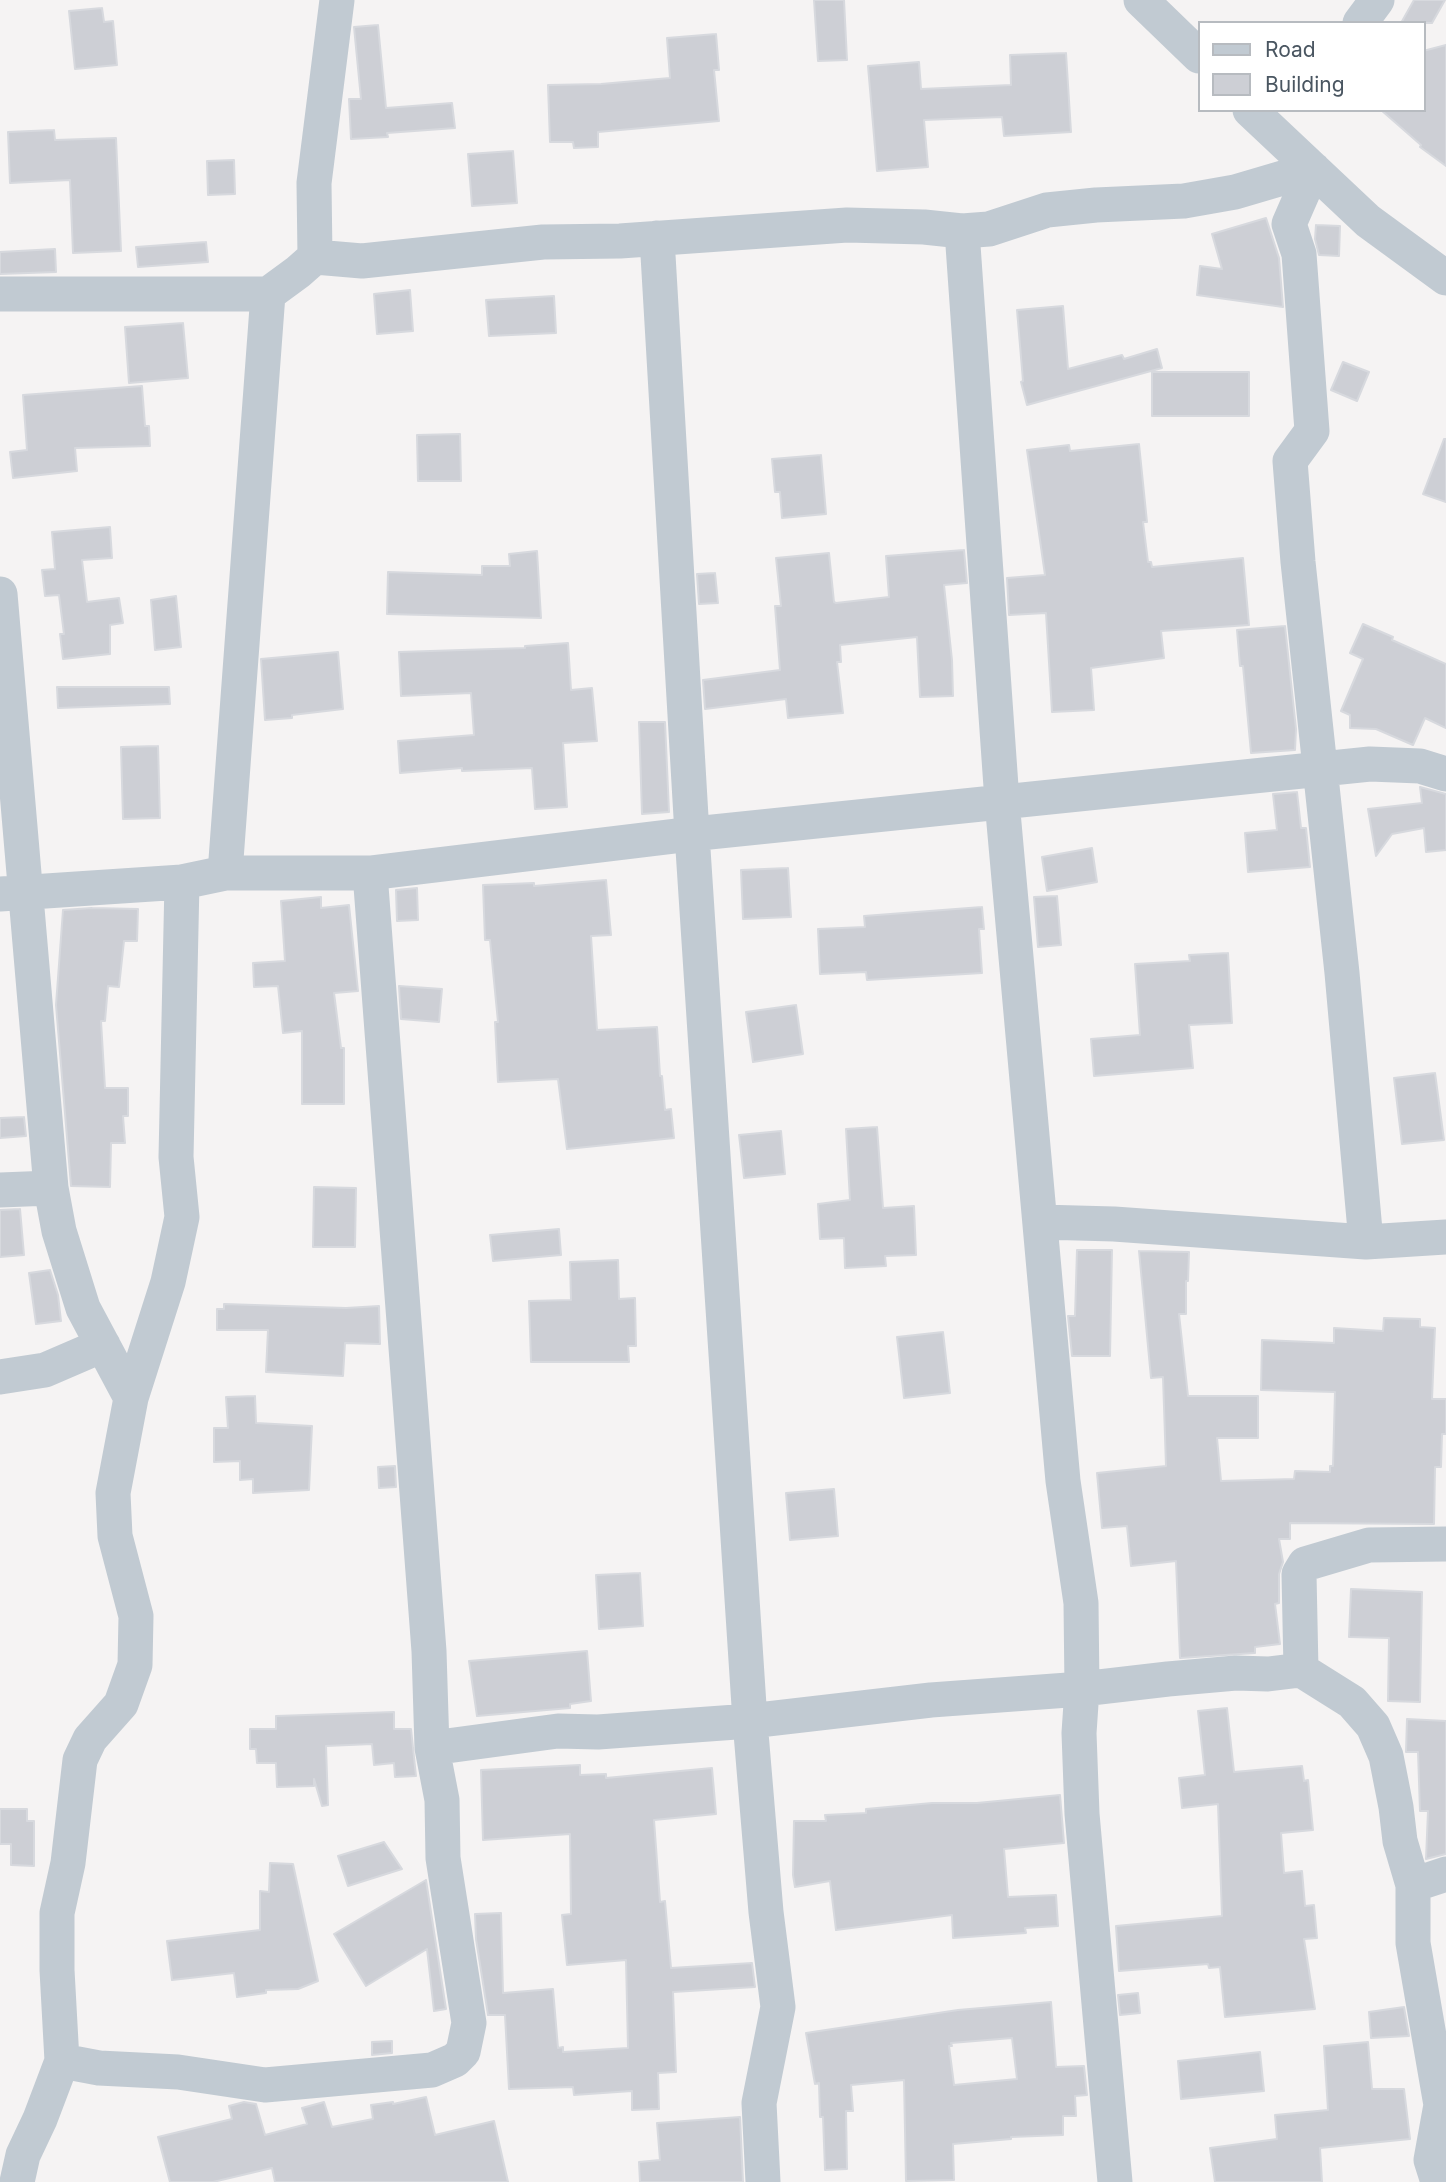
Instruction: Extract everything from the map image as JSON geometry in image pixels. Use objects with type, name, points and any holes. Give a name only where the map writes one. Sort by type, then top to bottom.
[{"type":"street","points":[[0,294],[268,294],[299,272],[315,257],[314,183],[337,0]]},
{"type":"street","points":[[1141,0],[1198,56]]},
{"type":"street","points":[[1361,21],[1377,0]]},
{"type":"street","points":[[1266,116],[1313,169],[1368,221],[1446,278]]},
{"type":"street","points":[[315,257],[362,261],[543,242],[847,226],[924,227],[962,231],[989,229],[1047,210],[1184,201],[1222,195],[1313,169]]},
{"type":"street","points":[[1313,169],[1289,224],[1299,254],[1312,431],[1290,461],[1298,562],[1342,973],[1366,1242]]},
{"type":"street","points":[[962,231],[1002,801],[1063,1481],[1081,1603],[1082,1689],[1079,1733],[1083,1814],[1115,2182]]},
{"type":"street","points":[[657,238],[692,834],[750,1721],[766,1912],[778,2007],[759,2103],[763,2182]]},
{"type":"street","points":[[225,873],[268,294]]},
{"type":"street","points":[[0,594],[12,894],[51,1188],[59,1231],[83,1308],[131,1398]]},
{"type":"street","points":[[12,894],[182,882],[225,873],[370,873],[692,834],[1320,769],[1396,764],[1420,766],[1446,774]]},
{"type":"street","points":[[62,2061],[99,2068],[178,2071],[265,2085],[412,2074],[432,2070],[455,2060],[463,2052],[469,2023],[443,1858],[442,1800],[432,1748],[429,1651],[370,873]]},
{"type":"street","points":[[17,2182],[23,2155],[62,2061],[57,1913],[70,1850],[80,1760],[90,1739],[121,1704],[135,1665],[136,1616],[115,1536],[113,1493],[131,1398],[168,1282],[182,1217],[176,1157],[182,882]]},
{"type":"street","points":[[0,1189],[51,1188]]},
{"type":"street","points":[[1040,1222],[1114,1224],[1366,1242],[1446,1237]]},
{"type":"street","points":[[0,1377],[45,1370],[103,1345]]},
{"type":"street","points":[[1301,1670],[1299,1574],[1305,1564],[1369,1545],[1446,1544]]},
{"type":"street","points":[[432,1748],[558,1731],[598,1732],[750,1721],[932,1700],[1301,1670],[1352,1702],[1373,1726],[1386,1756],[1400,1841],[1413,1885],[1413,1942],[1441,2105],[1431,2160],[1438,2182]]},
{"type":"street","points":[[1413,1885],[1446,1874]]},
{"type":"building","points":[[814,0],[844,0],[847,60],[818,61]]},
{"type":"building","points":[[1414,0],[1445,0],[1432,23],[1402,21]]},
{"type":"building","points":[[102,8],[104,22],[113,21],[117,65],[75,69],[69,11]]},
{"type":"building","points":[[378,25],[386,108],[452,103],[455,128],[387,133],[388,137],[351,139],[349,99],[361,99],[354,27]]},
{"type":"building","points":[[716,34],[719,70],[714,70],[719,121],[598,132],[598,147],[574,148],[573,142],[550,142],[548,85],[670,78],[667,38]]},
{"type":"building","points":[[1446,45],[1446,166],[1420,147],[1421,145],[1383,112],[1425,112],[1425,50]]},
{"type":"building","points":[[1066,53],[1071,132],[1004,136],[1002,117],[924,120],[928,167],[877,171],[868,66],[919,62],[921,89],[1011,85],[1010,55]]},
{"type":"building","points":[[54,130],[55,140],[116,138],[121,251],[73,253],[70,180],[10,183],[8,132]]},
{"type":"building","points":[[513,151],[517,203],[472,206],[468,154]]},
{"type":"building","points":[[234,160],[235,194],[208,195],[207,161]]},
{"type":"building","points":[[1266,218],[1279,258],[1283,307],[1197,295],[1200,266],[1222,269],[1212,234]]},
{"type":"building","points":[[1316,225],[1340,226],[1339,256],[1319,255],[1315,239]]},
{"type":"building","points":[[206,242],[208,262],[138,267],[136,247]]},
{"type":"building","points":[[55,249],[56,272],[0,274],[0,252]]},
{"type":"building","points":[[410,290],[413,331],[377,334],[374,294]]},
{"type":"building","points":[[554,296],[556,333],[489,336],[486,300]]},
{"type":"building","points":[[1063,306],[1068,369],[1122,355],[1124,359],[1157,349],[1162,368],[1027,405],[1021,382],[1017,310]]},
{"type":"building","points":[[183,323],[188,378],[129,383],[125,327]]},
{"type":"building","points":[[1343,362],[1369,372],[1357,401],[1331,390]]},
{"type":"building","points":[[1152,372],[1249,372],[1249,416],[1152,416]]},
{"type":"building","points":[[142,386],[145,426],[149,426],[150,446],[75,448],[77,471],[13,478],[10,452],[27,450],[23,395]]},
{"type":"building","points":[[460,434],[461,481],[418,481],[417,435]]},
{"type":"building","points":[[1446,439],[1446,502],[1423,494]]},
{"type":"building","points":[[1139,444],[1148,562],[1151,562],[1152,567],[1243,558],[1249,625],[1161,631],[1164,658],[1091,668],[1094,710],[1052,712],[1046,613],[1009,615],[1007,578],[1045,575],[1027,450],[1069,445],[1070,451]]},
{"type":"building","points":[[821,455],[826,514],[782,518],[780,492],[775,492],[772,459]]},
{"type":"building","points":[[110,527],[112,558],[82,560],[87,602],[119,598],[123,623],[110,625],[110,654],[63,659],[60,634],[64,634],[59,595],[45,596],[42,570],[55,569],[52,532]]},
{"type":"building","points":[[964,550],[967,583],[944,585],[953,696],[920,697],[917,637],[840,645],[841,662],[837,662],[843,713],[788,718],[786,699],[705,709],[703,680],[780,670],[775,606],[781,606],[776,558],[829,553],[836,603],[889,597],[886,556]]},
{"type":"building","points":[[537,551],[541,618],[387,614],[388,572],[482,575],[482,566],[510,566],[509,554]]},
{"type":"building","points":[[715,573],[718,603],[699,604],[697,574]]},
{"type":"building","points":[[176,596],[181,647],[155,650],[151,600]]},
{"type":"building","points":[[1363,624],[1446,664],[1446,728],[1425,718],[1413,745],[1376,729],[1350,728],[1350,715],[1341,711],[1363,659],[1350,653]]},
{"type":"building","points":[[1285,626],[1296,729],[1295,750],[1251,753],[1237,630]]},
{"type":"building","points":[[568,643],[571,690],[592,688],[597,741],[563,743],[567,807],[535,809],[532,768],[462,771],[462,768],[400,773],[398,741],[474,735],[471,693],[401,696],[399,652],[525,648]]},
{"type":"building","points":[[338,652],[343,709],[265,720],[261,659]]},
{"type":"building","points":[[57,687],[169,687],[170,704],[58,708]]},
{"type":"building","points":[[639,722],[665,722],[669,812],[642,814]]},
{"type":"building","points":[[158,746],[160,818],[123,819],[121,747]]},
{"type":"building","points":[[1420,787],[1446,794],[1446,850],[1426,852],[1424,828],[1392,834],[1376,856],[1368,809],[1422,803]]},
{"type":"building","points":[[1297,792],[1301,828],[1306,828],[1310,867],[1248,872],[1245,833],[1277,830],[1273,794]]},
{"type":"building","points":[[1092,848],[1097,882],[1047,891],[1042,857]]},
{"type":"building","points":[[788,868],[791,917],[743,919],[741,870]]},
{"type":"building","points":[[606,880],[611,935],[591,936],[597,1030],[657,1027],[665,1110],[671,1109],[674,1138],[567,1149],[558,1079],[498,1082],[495,1022],[498,1022],[490,940],[485,940],[483,885],[534,883],[534,886]]},
{"type":"building","points":[[417,888],[418,920],[397,921],[396,890]]},
{"type":"building","points":[[1057,896],[1061,945],[1038,947],[1034,897]]},
{"type":"building","points":[[321,897],[321,908],[349,905],[358,991],[334,993],[341,1048],[344,1048],[344,1104],[302,1104],[302,1031],[283,1033],[278,986],[254,987],[253,963],[285,961],[281,901]]},
{"type":"building","points":[[982,907],[984,929],[979,929],[982,973],[867,980],[866,972],[820,974],[818,929],[865,927],[864,916]]},
{"type":"building","points":[[138,909],[137,941],[124,941],[119,987],[108,986],[105,1021],[101,1021],[105,1088],[128,1088],[128,1116],[123,1116],[125,1143],[111,1143],[110,1187],[71,1186],[56,1005],[63,910]]},
{"type":"building","points":[[1228,953],[1232,1023],[1189,1025],[1193,1068],[1094,1076],[1091,1039],[1140,1035],[1135,964],[1190,961],[1189,955]]},
{"type":"building","points":[[399,986],[442,989],[439,1022],[401,1019]]},
{"type":"building","points":[[796,1005],[803,1054],[753,1062],[746,1012]]},
{"type":"building","points":[[1435,1073],[1444,1140],[1402,1144],[1394,1078]]},
{"type":"building","points":[[24,1117],[26,1136],[0,1138],[0,1118]]},
{"type":"building","points":[[877,1127],[883,1208],[914,1206],[916,1255],[885,1256],[886,1266],[845,1268],[844,1238],[820,1239],[818,1204],[850,1200],[846,1129]]},
{"type":"building","points":[[781,1131],[785,1174],[744,1178],[739,1135]]},
{"type":"building","points":[[314,1187],[356,1188],[355,1247],[313,1247]]},
{"type":"building","points":[[20,1209],[24,1255],[0,1257],[0,1210]]},
{"type":"building","points":[[559,1229],[561,1255],[493,1261],[490,1235]]},
{"type":"building","points":[[1077,1250],[1112,1250],[1110,1356],[1072,1356],[1068,1316],[1075,1316]]},
{"type":"building","points":[[1139,1251],[1189,1252],[1186,1314],[1179,1314],[1188,1396],[1258,1396],[1258,1438],[1217,1438],[1221,1481],[1294,1479],[1295,1471],[1330,1472],[1330,1466],[1333,1466],[1335,1392],[1261,1390],[1262,1340],[1334,1343],[1334,1328],[1383,1331],[1384,1318],[1420,1319],[1420,1327],[1435,1328],[1432,1399],[1446,1399],[1446,1434],[1442,1434],[1441,1467],[1435,1467],[1434,1524],[1290,1523],[1290,1539],[1279,1539],[1283,1562],[1279,1574],[1279,1603],[1275,1604],[1280,1644],[1255,1647],[1255,1653],[1180,1658],[1176,1561],[1131,1566],[1127,1526],[1102,1528],[1097,1473],[1166,1466],[1163,1377],[1151,1378]]},
{"type":"building","points":[[618,1260],[619,1299],[635,1298],[636,1346],[628,1346],[629,1362],[531,1362],[529,1301],[571,1300],[570,1262]]},
{"type":"building","points":[[50,1270],[58,1295],[61,1321],[36,1324],[29,1273]]},
{"type":"building","points":[[224,1304],[346,1308],[379,1306],[380,1344],[345,1343],[343,1376],[266,1372],[268,1330],[217,1330],[217,1309],[224,1309]]},
{"type":"building","points":[[943,1332],[950,1393],[904,1398],[897,1337]]},
{"type":"building","points":[[255,1396],[256,1423],[312,1426],[309,1490],[253,1493],[253,1479],[240,1480],[240,1461],[214,1462],[214,1428],[228,1428],[226,1397]]},
{"type":"building","points":[[395,1466],[396,1487],[379,1488],[378,1467]]},
{"type":"building","points":[[834,1489],[838,1536],[790,1540],[786,1493]]},
{"type":"building","points":[[640,1573],[643,1626],[599,1629],[596,1575]]},
{"type":"building","points":[[1351,1589],[1422,1592],[1420,1702],[1388,1701],[1389,1638],[1349,1637]]},
{"type":"building","points":[[587,1651],[591,1701],[570,1704],[570,1708],[477,1716],[469,1661]]},
{"type":"building","points":[[1227,1708],[1234,1772],[1302,1766],[1304,1781],[1308,1780],[1313,1830],[1281,1833],[1284,1873],[1302,1871],[1305,1906],[1314,1905],[1317,1938],[1304,1939],[1315,2009],[1225,2017],[1220,1967],[1209,1968],[1208,1964],[1119,1971],[1116,1926],[1222,1916],[1218,1804],[1182,1808],[1179,1778],[1205,1775],[1198,1711]]},
{"type":"building","points":[[394,1712],[394,1729],[411,1729],[416,1776],[395,1777],[394,1763],[374,1765],[372,1744],[326,1746],[328,1805],[322,1806],[314,1779],[314,1786],[277,1787],[276,1763],[257,1763],[256,1749],[250,1749],[250,1729],[276,1729],[276,1716]]},
{"type":"building","points":[[1407,1719],[1446,1721],[1446,1854],[1426,1859],[1428,1811],[1420,1811],[1418,1752],[1406,1752]]},
{"type":"building","points":[[580,1765],[580,1775],[606,1774],[606,1778],[712,1768],[716,1814],[654,1820],[660,1902],[665,1901],[671,1968],[752,1963],[755,1987],[673,1992],[676,2072],[658,2073],[659,2109],[632,2110],[632,2091],[574,2095],[573,2087],[509,2089],[505,2015],[488,2015],[476,1939],[475,1914],[501,1913],[503,1993],[553,1989],[558,2048],[563,2047],[563,2052],[628,2048],[626,1960],[567,1965],[562,1915],[571,1914],[570,1834],[483,1840],[481,1770]]},
{"type":"building","points":[[1060,1795],[1064,1843],[1004,1849],[1008,1897],[1056,1895],[1058,1926],[1025,1928],[1026,1933],[953,1938],[952,1915],[836,1930],[830,1881],[795,1887],[794,1821],[826,1821],[825,1815],[866,1813],[866,1809]]},
{"type":"building","points":[[0,1809],[27,1809],[27,1821],[34,1821],[34,1866],[11,1865],[11,1844],[0,1844]]},
{"type":"building","points":[[384,1842],[402,1869],[348,1886],[338,1856]]},
{"type":"building","points":[[270,1863],[293,1864],[318,1981],[298,1989],[266,1990],[266,1993],[237,1997],[234,1973],[172,1980],[167,1941],[260,1930],[260,1891],[269,1892]]},
{"type":"building","points":[[426,1880],[446,2009],[434,2011],[427,1949],[366,1986],[334,1934]]},
{"type":"building","points":[[1138,1993],[1140,2013],[1120,2015],[1118,1995]]},
{"type":"building","points":[[1051,2002],[1056,2067],[1084,2066],[1087,2095],[1075,2096],[1076,2116],[1063,2116],[1063,2135],[1011,2137],[953,2144],[954,2180],[906,2181],[904,2080],[851,2085],[853,2111],[846,2111],[847,2169],[825,2170],[819,2083],[815,2084],[806,2033],[958,2010]],"holes":[[[1012,2038],[1017,2079],[954,2085],[949,2046],[952,2046],[951,2043]]]},
{"type":"building","points":[[1404,2007],[1409,2036],[1371,2038],[1369,2012]]},
{"type":"building","points":[[392,2041],[392,2053],[372,2055],[372,2042]]},
{"type":"building","points":[[1368,2042],[1372,2089],[1404,2089],[1410,2139],[1320,2148],[1322,2182],[1215,2182],[1210,2148],[1277,2139],[1275,2115],[1328,2110],[1324,2046]]},
{"type":"building","points":[[1260,2052],[1264,2091],[1181,2099],[1178,2061]]},
{"type":"building","points":[[426,2097],[435,2135],[494,2121],[508,2182],[275,2182],[272,2168],[213,2182],[170,2182],[158,2137],[232,2119],[229,2106],[244,2102],[256,2104],[265,2135],[307,2124],[302,2108],[324,2102],[332,2127],[373,2119],[371,2105],[393,2104]]},
{"type":"building","points":[[740,2117],[743,2182],[640,2182],[639,2162],[660,2160],[657,2123]]}]
